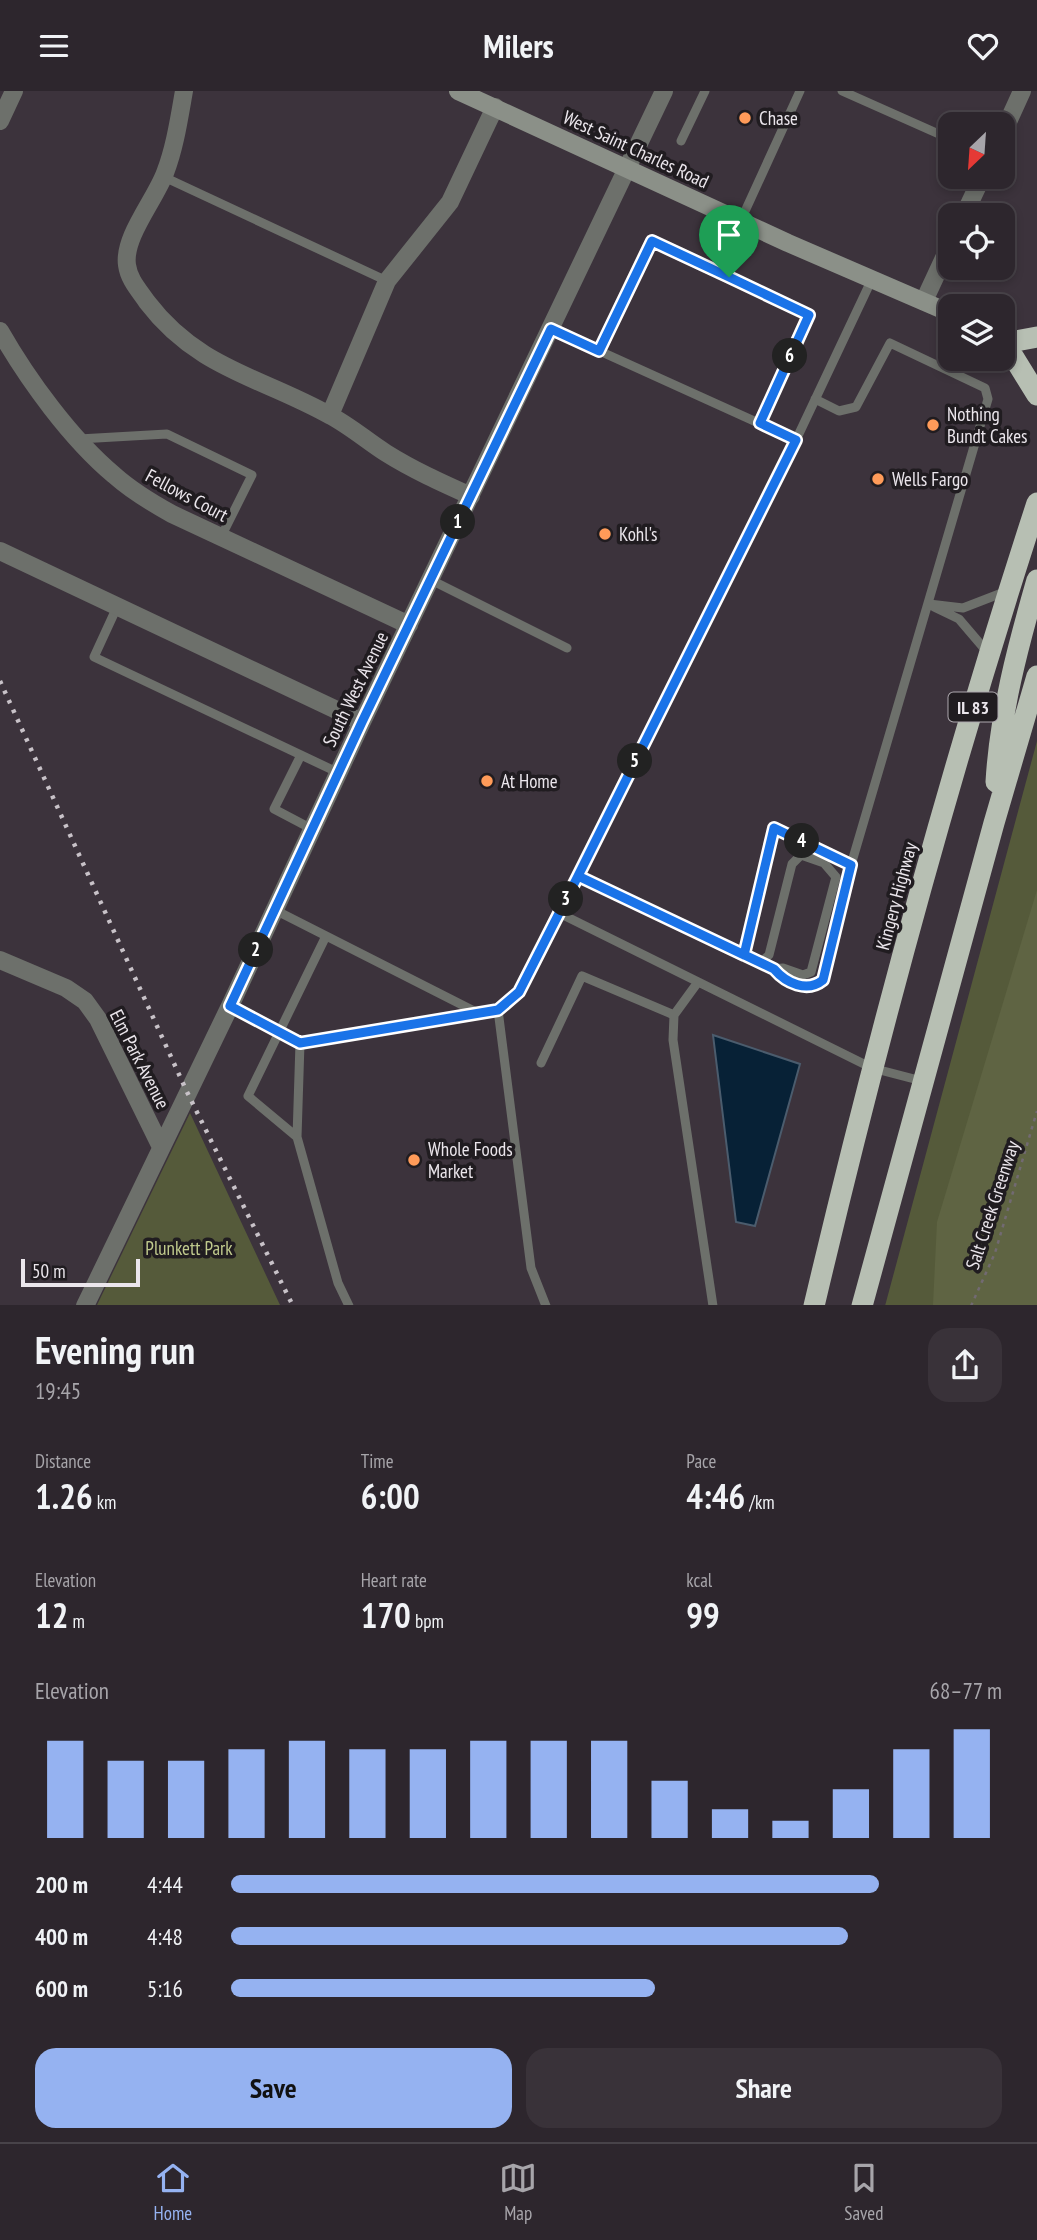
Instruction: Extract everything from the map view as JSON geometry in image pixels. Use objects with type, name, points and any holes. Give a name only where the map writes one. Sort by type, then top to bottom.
[{"type":"highway","points":[[1015,338],[1037,337]]},
{"type":"highway","points":[[1015,354],[1037,395]]},
{"type":"highway","name":"Kingery Highway","points":[[814,1305],[872,1068],[988,653],[1037,503]]},
{"type":"highway","points":[[993,823],[997,764],[1009,688],[1037,580]]},
{"type":"highway","name":"IL 83","points":[[862,1305],[993,823],[1037,676]]},
{"type":"main road","name":"West Saint Charles Road","points":[[458,91],[938,308]]},
{"type":"main road","points":[[1015,342],[1037,350]]},
{"type":"street","points":[[0,121],[14,91]]},
{"type":"street","points":[[184,91],[172,155],[130,246],[127,265],[130,279],[155,311],[192,348],[242,376],[330,415],[394,459],[471,496]]},
{"type":"street","name":"South West Avenue","points":[[85,1305],[230,1006],[362,722],[664,91]]},
{"type":"street","points":[[1012,112],[1022,91]]},
{"type":"street","points":[[330,415],[387,281],[450,202],[495,107]]},
{"type":"street","points":[[924,302],[938,271]]},
{"type":"street","name":"Fellows Court","points":[[0,331],[13,354],[94,458],[141,496],[172,515],[409,625]]},
{"type":"street","points":[[0,551],[362,722]]},
{"type":"street","name":"Elm Park Avenue","points":[[0,960],[66,988],[85,1000],[98,1019],[161,1147]]},
{"type":"lane","points":[[681,141],[705,91]]},
{"type":"lane","points":[[741,220],[800,91]]},
{"type":"lane","points":[[842,91],[938,134]]},
{"type":"lane","points":[[164,177],[387,281]]},
{"type":"lane","points":[[599,351],[652,241],[809,315],[760,423]]},
{"type":"lane","points":[[230,1006],[300,1043],[498,1010],[519,992],[796,440],[872,279]]},
{"type":"lane","points":[[551,329],[796,440]]},
{"type":"lane","points":[[578,876],[774,969],[782,978],[804,987],[816,986],[823,980],[851,865],[988,399],[985,388],[890,343],[856,407],[839,411],[815,400]]},
{"type":"lane","points":[[78,439],[167,434],[252,475],[221,537]]},
{"type":"lane","points":[[431,580],[567,648]]},
{"type":"lane","points":[[929,604],[963,608],[1009,591]]},
{"type":"lane","points":[[929,604],[959,619],[988,653]]},
{"type":"lane","points":[[117,607],[94,657],[339,773]]},
{"type":"lane","points":[[301,755],[274,809],[312,829]]},
{"type":"lane","points":[[744,955],[774,828],[851,865]]},
{"type":"lane","points":[[760,963],[769,955],[792,864],[801,855],[824,863],[836,877],[811,972],[803,975],[783,968],[774,969]]},
{"type":"lane","points":[[275,910],[478,1013]]},
{"type":"lane","points":[[559,913],[872,1068],[922,1081]]},
{"type":"lane","points":[[297,1136],[248,1096],[326,936]]},
{"type":"lane","points":[[541,1063],[582,976],[674,1015]]},
{"type":"lane","points":[[698,982],[674,1015],[673,1040],[713,1305]]},
{"type":"lane","points":[[498,1010],[531,1268],[546,1305]]},
{"type":"lane","points":[[300,1043],[297,1136],[338,1283],[349,1305]]},
{"type":"path","name":"Salt Creek Greenway","points":[[971,1305],[995,1253],[1037,1111]]},
{"type":"green space","points":[[1037,741],[1037,1305],[885,1305]]},
{"type":"green space","points":[[1037,890],[1037,1305],[933,1305],[937,1222]]},
{"type":"green space","name":"Plunkett Park","points":[[190,1113],[280,1305],[97,1305]]},
{"type":"water","points":[[713,1035],[800,1064],[755,1226],[736,1222]]},
{"type":"railway","points":[[0,681],[187,1092],[293,1305]]},
{"type":"place","name":"Chase","points":[[745,118]]},
{"type":"place","name":"Nothing Bundt Cakes","points":[[933,425]]},
{"type":"place","name":"Wells Fargo","points":[[878,479]]},
{"type":"place","name":"Kohl's","points":[[605,534]]},
{"type":"place","name":"At Home","points":[[487,781]]},
{"type":"place","name":"Whole Foods Market","points":[[414,1160]]},
{"type":"route","points":[[729,277],[652,241],[599,351],[551,329],[362,722],[230,1006],[300,1043],[498,1010],[519,992],[578,876],[661,915],[774,969],[782,978],[804,987],[816,986],[823,980],[851,865],[774,828],[744,955],[578,876],[796,440],[760,423],[809,315],[729,277]]}]
